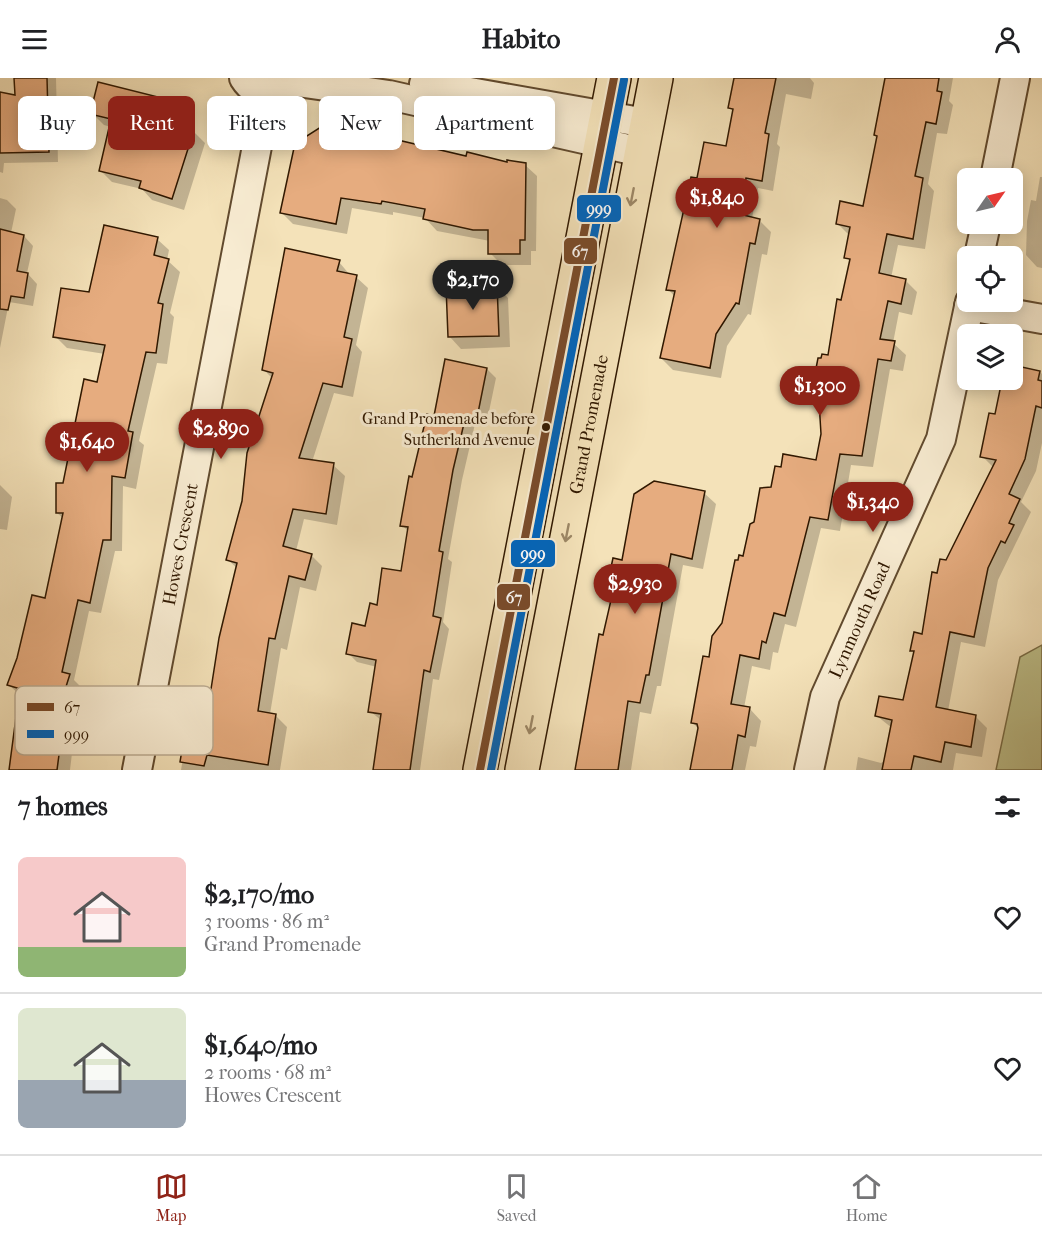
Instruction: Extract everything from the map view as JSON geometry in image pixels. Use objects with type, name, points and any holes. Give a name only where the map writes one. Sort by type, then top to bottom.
[{"type":"main road","points":[[480,770],[614,78]]},
{"type":"main road","name":"Grand Promenade","points":[[522,770],[656,78]]},
{"type":"main road","points":[[541,456],[580,465]]},
{"type":"street","points":[[392,78],[448,96]]},
{"type":"street","points":[[997,168],[1015,78]]},
{"type":"street","points":[[248,82],[266,93],[289,82],[414,97]]},
{"type":"street","name":"Howes Crescent","points":[[282,96],[289,82]]},
{"type":"street","points":[[555,118],[644,137]]},
{"type":"street","name":"Howes Crescent","points":[[153,686],[256,150]]},
{"type":"street","name":"Lynmouth Road","points":[[809,770],[825,697],[941,439],[967,312]]},
{"type":"street","points":[[1008,312],[1042,319]]},
{"type":"street","name":"Howes Crescent","points":[[137,770],[140,755]]},
{"type":"green space","points":[[1042,645],[1042,770],[996,770],[1020,657]]},
{"type":"building","points":[[14,78],[47,78],[47,96],[18,96],[18,150],[49,150],[49,152],[0,153],[0,92],[15,95]]},
{"type":"building","points":[[734,78],[776,78],[765,133],[769,134],[762,181],[746,178],[739,214],[760,219],[755,244],[750,243],[739,304],[736,303],[716,334],[710,368],[660,358],[675,291],[666,290],[691,177],[697,178],[704,142],[726,146],[733,109],[728,108]]},
{"type":"building","points":[[885,78],[939,78],[937,91],[942,92],[936,124],[926,122],[915,176],[923,178],[913,239],[887,234],[879,273],[906,279],[901,304],[888,301],[880,339],[895,341],[891,361],[878,359],[862,456],[840,454],[828,520],[810,517],[785,616],[774,613],[766,643],[762,641],[759,659],[740,655],[731,704],[750,707],[745,737],[738,735],[732,770],[690,770],[698,728],[697,724],[691,723],[703,656],[709,657],[712,636],[722,623],[735,560],[738,560],[739,555],[743,556],[750,524],[754,522],[760,488],[771,487],[775,466],[781,467],[783,454],[816,460],[821,434],[818,385],[813,384],[818,358],[821,358],[822,354],[828,355],[837,299],[841,300],[850,259],[844,258],[850,227],[836,224],[840,201],[863,206],[877,136],[874,135]]},
{"type":"building","points":[[98,82],[154,96],[108,96],[108,118],[96,115],[94,96]]},
{"type":"building","points":[[319,128],[319,150],[402,150],[402,141],[414,144],[414,150],[440,150],[466,156],[467,152],[507,162],[507,160],[526,163],[525,240],[520,240],[520,254],[488,254],[488,230],[473,230],[423,219],[425,209],[382,201],[381,204],[341,198],[336,224],[280,213],[294,150],[307,150],[307,136]]},
{"type":"building","points":[[108,132],[108,150],[188,150],[172,199],[139,188],[141,181],[99,171]]},
{"type":"building","points":[[104,225],[158,237],[154,255],[169,259],[158,303],[163,304],[156,353],[146,352],[128,431],[133,432],[125,478],[112,476],[111,540],[103,540],[90,603],[78,600],[62,672],[70,674],[66,686],[15,687],[7,685],[17,658],[32,595],[45,598],[63,513],[56,513],[56,483],[63,483],[84,379],[97,382],[105,345],[53,337],[61,288],[89,292]]},
{"type":"building","points":[[0,229],[24,235],[17,271],[28,273],[24,298],[11,296],[8,310],[0,309]]},
{"type":"building","points":[[285,248],[340,260],[337,271],[357,275],[344,337],[352,339],[342,387],[323,383],[299,458],[334,463],[326,514],[293,509],[283,546],[312,554],[305,580],[289,576],[275,639],[269,638],[258,711],[276,714],[268,765],[207,755],[213,755],[212,686],[219,638],[237,563],[226,560],[242,501],[247,453],[273,373],[262,370]]},
{"type":"building","points":[[497,284],[499,336],[448,337],[446,286]]},
{"type":"building","points":[[445,359],[487,368],[477,418],[466,415],[453,470],[439,551],[443,552],[433,616],[441,618],[430,672],[424,670],[410,770],[373,770],[381,714],[368,712],[376,660],[346,654],[352,623],[365,626],[370,603],[377,605],[382,568],[401,571],[408,527],[400,526],[409,476],[412,477],[427,414],[434,416]]},
{"type":"building","points":[[1023,367],[1040,371],[1038,380],[1042,381],[1042,408],[1036,406],[1025,459],[1009,494],[1020,499],[1009,523],[1014,525],[1005,543],[1001,541],[988,568],[974,637],[950,632],[936,707],[976,715],[971,747],[945,742],[941,762],[914,756],[911,770],[882,770],[892,720],[875,716],[879,696],[903,700],[914,651],[910,651],[914,632],[922,634],[932,572],[937,573],[940,559],[946,560],[996,460],[980,457],[989,413],[995,414],[1000,390],[1023,390]]},
{"type":"building","points":[[654,481],[705,491],[692,559],[671,554],[649,675],[646,675],[640,703],[628,701],[618,770],[575,770],[599,634],[603,635],[614,587],[607,586],[613,558],[622,560],[634,494]]},
{"type":"building","points":[[15,725],[15,755],[59,755],[57,770],[9,770]]},
{"type":"building","points":[[181,755],[207,755],[204,766],[180,762]]},
{"type":"transit line","name":"67","points":[[480,770],[614,78]]},
{"type":"transit line","name":"999","points":[[491,770],[624,80]]},
{"type":"place","name":"Grand Promenade before Sutherland Avenue","points":[[546,427]]}]
